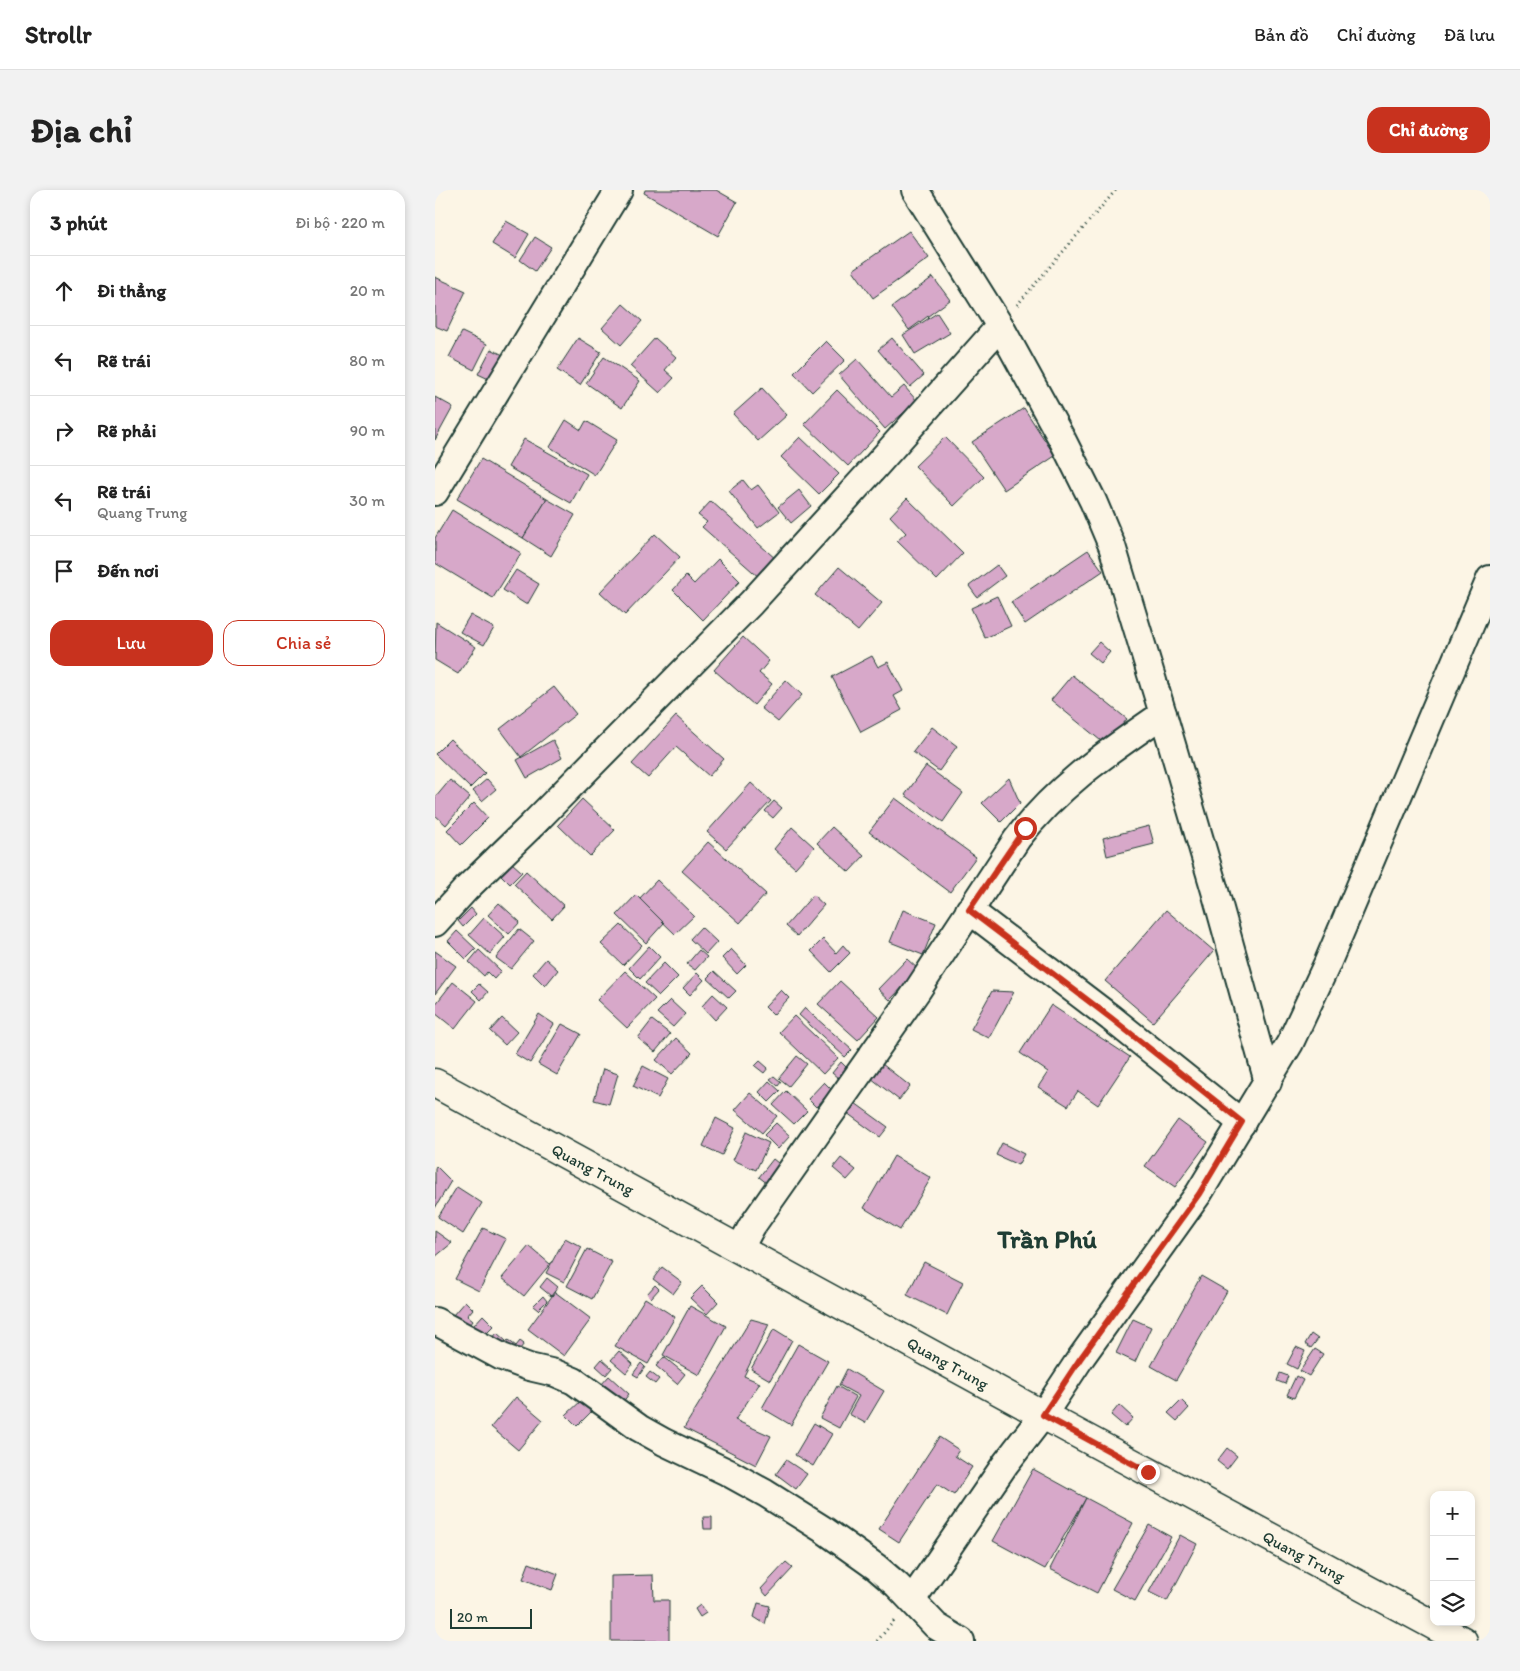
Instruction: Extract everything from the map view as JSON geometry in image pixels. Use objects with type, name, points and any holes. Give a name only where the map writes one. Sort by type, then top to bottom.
[{"type":"main road","name":"Quang Trung","points":[[435,1083],[1043,1415],[1463,1641]]},
{"type":"street","points":[[435,492],[619,190]]},
{"type":"street","points":[[915,190],[1000,326],[1063,441],[1093,501],[1112,546],[1215,891],[1268,1082]]},
{"type":"street","points":[[435,923],[466,888],[532,825],[751,603],[1000,326]]},
{"type":"street","points":[[912,1600],[1006,1463],[1043,1415],[1080,1359],[1199,1194],[1268,1082],[1290,1042],[1327,964],[1490,579]]},
{"type":"street","points":[[740,1248],[757,1218],[917,991],[1017,839],[1046,804],[1101,757],[1163,714]]},
{"type":"street","points":[[969,910],[1111,1018],[1242,1122]]},
{"type":"street","points":[[435,1321],[502,1356],[529,1367],[555,1372],[574,1381],[647,1432],[735,1476],[824,1530],[876,1567],[912,1600],[936,1626],[961,1641]]},
{"type":"path","points":[[1000,326],[1116,190]]},
{"type":"building","points":[[645,190],[716,190],[737,202],[718,236],[644,193]]},
{"type":"building","points":[[506,221],[529,234],[515,258],[492,244]]},
{"type":"building","points":[[909,231],[929,258],[873,298],[853,270]]},
{"type":"building","points":[[535,237],[551,247],[535,271],[520,260]]},
{"type":"building","points":[[435,277],[466,291],[447,331],[435,326]]},
{"type":"building","points":[[933,277],[950,300],[909,330],[892,307]]},
{"type":"building","points":[[623,304],[642,321],[621,345],[602,328]]},
{"type":"building","points":[[937,313],[950,333],[915,354],[903,335]]},
{"type":"building","points":[[462,332],[487,344],[474,370],[449,357]]},
{"type":"building","points":[[578,338],[601,352],[580,385],[557,370]]},
{"type":"building","points":[[655,338],[676,357],[665,370],[674,378],[660,393],[630,366]]},
{"type":"building","points":[[892,338],[924,375],[910,387],[878,350]]},
{"type":"building","points":[[826,341],[845,360],[812,392],[794,373]]},
{"type":"building","points":[[491,349],[507,357],[495,382],[478,374]]},
{"type":"building","points":[[604,357],[640,381],[622,408],[586,383]]},
{"type":"building","points":[[857,359],[891,397],[904,386],[917,401],[885,429],[839,375]]},
{"type":"building","points":[[762,388],[787,415],[758,441],[733,414]]},
{"type":"building","points":[[837,390],[880,432],[848,466],[804,424]]},
{"type":"building","points":[[435,397],[453,407],[435,440]]},
{"type":"building","points":[[1024,408],[1055,456],[1004,490],[972,442]]},
{"type":"building","points":[[566,420],[581,430],[586,421],[617,440],[595,475],[550,447]]},
{"type":"building","points":[[800,437],[839,474],[819,494],[781,457]]},
{"type":"building","points":[[945,437],[984,477],[954,506],[915,466]]},
{"type":"building","points":[[524,439],[587,474],[571,503],[508,467]]},
{"type":"building","points":[[481,459],[547,499],[523,538],[457,499]]},
{"type":"building","points":[[743,480],[751,490],[758,485],[779,512],[758,528],[729,491]]},
{"type":"building","points":[[799,490],[811,506],[791,523],[778,507]]},
{"type":"building","points":[[907,498],[963,553],[937,580],[897,541],[906,533],[890,516]]},
{"type":"building","points":[[547,499],[575,515],[551,556],[523,538]]},
{"type":"building","points":[[711,501],[777,560],[761,579],[702,527],[707,522],[698,515]]},
{"type":"building","points":[[452,510],[521,553],[493,598],[435,563],[435,538]]},
{"type":"building","points":[[655,534],[680,557],[625,615],[600,592]]},
{"type":"building","points":[[1088,550],[1103,571],[1025,624],[1011,602]]},
{"type":"building","points":[[718,559],[740,581],[703,620],[673,590],[686,576],[694,584]]},
{"type":"building","points":[[997,565],[1005,576],[977,597],[969,586]]},
{"type":"building","points":[[839,567],[882,603],[858,631],[815,595]]},
{"type":"building","points":[[516,570],[539,584],[527,605],[503,590]]},
{"type":"building","points":[[997,596],[1011,626],[985,638],[971,608]]},
{"type":"building","points":[[470,615],[494,628],[484,645],[460,632]]},
{"type":"building","points":[[436,622],[476,647],[458,674],[435,660]]},
{"type":"building","points":[[743,637],[769,661],[759,673],[772,684],[754,705],[714,670]]},
{"type":"building","points":[[1099,642],[1110,652],[1101,663],[1089,653]]},
{"type":"building","points":[[872,656],[878,667],[888,662],[903,691],[894,696],[902,710],[861,732],[832,677]]},
{"type":"building","points":[[1072,675],[1127,719],[1106,745],[1051,700]]},
{"type":"building","points":[[786,680],[802,695],[778,722],[761,708]]},
{"type":"building","points":[[554,687],[576,714],[521,757],[500,729]]},
{"type":"building","points":[[676,716],[724,759],[709,776],[676,747],[648,778],[632,764]]},
{"type":"building","points":[[932,727],[957,746],[939,771],[913,752]]},
{"type":"building","points":[[450,739],[485,773],[470,788],[435,754]]},
{"type":"building","points":[[553,740],[562,758],[527,778],[517,760]]},
{"type":"building","points":[[926,766],[963,793],[943,822],[905,795]]},
{"type":"building","points":[[1009,778],[1020,803],[1001,822],[982,803]]},
{"type":"building","points":[[487,779],[496,789],[482,801],[473,791]]},
{"type":"building","points":[[450,780],[470,797],[446,825],[435,815],[435,798]]},
{"type":"building","points":[[751,783],[771,801],[726,849],[707,832]]},
{"type":"building","points":[[895,798],[976,857],[950,892],[869,832]]},
{"type":"building","points":[[582,799],[615,830],[590,856],[558,825]]},
{"type":"building","points":[[774,801],[782,808],[773,818],[765,811]]},
{"type":"building","points":[[474,803],[488,818],[461,845],[447,830]]},
{"type":"building","points":[[1149,826],[1154,844],[1107,856],[1103,838]]},
{"type":"building","points":[[792,827],[814,847],[795,868],[774,849]]},
{"type":"building","points":[[832,827],[864,856],[849,872],[817,843]]},
{"type":"building","points":[[708,842],[766,894],[740,923],[682,871]]},
{"type":"building","points":[[512,863],[522,872],[510,884],[501,875]]},
{"type":"building","points":[[526,871],[564,906],[552,919],[514,884]]},
{"type":"building","points":[[657,880],[694,916],[675,934],[639,899]]},
{"type":"building","points":[[636,895],[664,923],[646,943],[617,915]]},
{"type":"building","points":[[813,895],[824,905],[797,936],[786,926]]},
{"type":"building","points":[[499,903],[520,922],[509,934],[488,915]]},
{"type":"building","points":[[471,908],[476,914],[463,927],[458,921]]},
{"type":"building","points":[[903,910],[936,923],[923,955],[890,942]]},
{"type":"building","points":[[1166,910],[1214,951],[1153,1022],[1105,981]]},
{"type":"building","points":[[484,918],[505,937],[490,954],[469,935]]},
{"type":"building","points":[[621,925],[642,945],[623,965],[601,944]]},
{"type":"building","points":[[701,927],[717,942],[706,954],[690,939]]},
{"type":"building","points":[[519,929],[534,941],[511,969],[496,958]]},
{"type":"building","points":[[457,931],[476,949],[466,959],[448,941]]},
{"type":"building","points":[[823,939],[836,953],[843,945],[850,953],[831,972],[811,951]]},
{"type":"building","points":[[649,946],[660,957],[640,979],[629,968]]},
{"type":"building","points":[[731,949],[746,965],[737,974],[722,958]]},
{"type":"building","points":[[479,950],[501,971],[494,979],[487,972],[484,976],[469,962]]},
{"type":"building","points":[[699,950],[707,957],[695,970],[687,964]]},
{"type":"building","points":[[435,951],[456,966],[435,994]]},
{"type":"building","points":[[546,959],[558,970],[545,986],[533,974]]},
{"type":"building","points":[[907,959],[919,970],[890,1000],[878,989]]},
{"type":"building","points":[[664,963],[678,977],[659,996],[645,983]]},
{"type":"building","points":[[625,971],[655,999],[627,1028],[597,1000]]},
{"type":"building","points":[[714,971],[736,991],[729,998],[707,978]]},
{"type":"building","points":[[697,973],[704,980],[690,995],[683,988]]},
{"type":"building","points":[[840,981],[879,1017],[858,1040],[818,1004]]},
{"type":"building","points":[[453,982],[477,1001],[455,1029],[435,1013],[435,1005]]},
{"type":"building","points":[[479,984],[488,992],[481,1000],[472,991]]},
{"type":"building","points":[[781,990],[789,998],[773,1015],[765,1007]]},
{"type":"building","points":[[992,991],[1014,992],[989,1038],[971,1029]]},
{"type":"building","points":[[713,994],[727,1007],[715,1020],[702,1006]]},
{"type":"building","points":[[670,1000],[685,1014],[673,1027],[657,1013]]},
{"type":"building","points":[[1051,1005],[1130,1057],[1098,1105],[1078,1091],[1068,1106],[1038,1087],[1048,1072],[1020,1053]]},
{"type":"building","points":[[805,1008],[852,1050],[845,1057],[799,1015]]},
{"type":"building","points":[[539,1014],[554,1024],[530,1063],[515,1054]]},
{"type":"building","points":[[794,1016],[838,1058],[823,1074],[779,1032]]},
{"type":"building","points":[[502,1018],[517,1032],[505,1045],[490,1031]]},
{"type":"building","points":[[652,1020],[670,1034],[655,1052],[638,1038]]},
{"type":"building","points":[[562,1024],[581,1034],[557,1075],[538,1064]]},
{"type":"building","points":[[676,1038],[692,1053],[672,1074],[656,1060]]},
{"type":"building","points":[[797,1056],[807,1064],[789,1086],[779,1078]]},
{"type":"building","points":[[760,1061],[768,1068],[764,1073],[755,1066]]},
{"type":"building","points":[[841,1062],[847,1068],[838,1078],[832,1073]]},
{"type":"building","points":[[882,1064],[910,1086],[899,1100],[871,1078]]},
{"type":"building","points":[[643,1066],[668,1079],[658,1098],[633,1086]]},
{"type":"building","points":[[603,1069],[618,1074],[609,1104],[594,1100]]},
{"type":"building","points":[[774,1076],[781,1082],[778,1086],[770,1079]]},
{"type":"building","points":[[769,1081],[780,1091],[769,1102],[759,1092]]},
{"type":"building","points":[[824,1082],[832,1090],[816,1107],[808,1099]]},
{"type":"building","points":[[786,1091],[807,1111],[794,1124],[773,1105]]},
{"type":"building","points":[[750,1093],[777,1116],[762,1133],[735,1110]]},
{"type":"building","points":[[855,1103],[888,1127],[880,1137],[847,1113]]},
{"type":"building","points":[[716,1118],[735,1128],[722,1155],[703,1146]]},
{"type":"building","points":[[1178,1120],[1208,1142],[1175,1187],[1145,1166]]},
{"type":"building","points":[[776,1123],[790,1136],[778,1149],[764,1135]]},
{"type":"building","points":[[746,1132],[769,1143],[756,1170],[733,1160]]},
{"type":"building","points":[[1002,1143],[1024,1154],[1018,1165],[996,1155]]},
{"type":"building","points":[[894,1156],[931,1178],[900,1230],[864,1208]]},
{"type":"building","points":[[841,1158],[856,1170],[847,1180],[833,1168]]},
{"type":"building","points":[[773,1159],[783,1167],[768,1184],[759,1177]]},
{"type":"building","points":[[436,1166],[451,1181],[435,1208],[435,1168]]},
{"type":"building","points":[[457,1187],[482,1203],[463,1234],[438,1217]]},
{"type":"building","points":[[483,1228],[506,1239],[479,1291],[455,1279]]},
{"type":"building","points":[[435,1231],[452,1243],[435,1257]]},
{"type":"building","points":[[565,1238],[582,1247],[564,1282],[546,1273]]},
{"type":"building","points":[[529,1246],[550,1264],[524,1296],[502,1278]]},
{"type":"building","points":[[587,1249],[612,1262],[592,1299],[567,1286]]},
{"type":"building","points":[[924,1262],[963,1282],[947,1315],[907,1295]]},
{"type":"building","points":[[662,1267],[682,1282],[673,1294],[653,1279]]},
{"type":"building","points":[[1201,1276],[1227,1291],[1176,1380],[1151,1366]]},
{"type":"building","points":[[547,1278],[558,1287],[551,1296],[540,1287]]},
{"type":"building","points":[[655,1285],[659,1289],[651,1298],[647,1294]]},
{"type":"building","points":[[702,1286],[718,1302],[707,1314],[690,1298]]},
{"type":"building","points":[[555,1292],[591,1319],[564,1356],[528,1329]]},
{"type":"building","points":[[543,1296],[547,1301],[538,1310],[533,1306]]},
{"type":"building","points":[[645,1298],[675,1317],[648,1364],[615,1346]]},
{"type":"building","points":[[465,1301],[473,1309],[467,1316],[473,1321],[468,1328],[453,1315]]},
{"type":"building","points":[[690,1306],[726,1326],[699,1375],[663,1355]]},
{"type":"building","points":[[483,1315],[494,1326],[484,1336],[473,1326]]},
{"type":"building","points":[[751,1319],[769,1324],[744,1376],[760,1383],[735,1420],[771,1436],[756,1465],[684,1428]]},
{"type":"building","points":[[1133,1319],[1151,1327],[1135,1362],[1116,1353]]},
{"type":"building","points":[[774,1329],[792,1340],[770,1380],[751,1369]]},
{"type":"building","points":[[497,1333],[506,1341],[500,1347],[492,1339]]},
{"type":"building","points":[[1311,1334],[1318,1339],[1311,1348],[1305,1344]]},
{"type":"building","points":[[508,1340],[516,1346],[520,1341],[524,1344],[515,1355],[503,1346]]},
{"type":"building","points":[[798,1344],[828,1361],[791,1425],[762,1408]]},
{"type":"building","points":[[1296,1347],[1305,1351],[1297,1369],[1287,1364]]},
{"type":"building","points":[[1315,1349],[1323,1354],[1309,1376],[1300,1371]]},
{"type":"building","points":[[619,1351],[633,1364],[626,1373],[611,1360]]},
{"type":"building","points":[[664,1357],[685,1374],[677,1384],[656,1366]]},
{"type":"building","points":[[602,1359],[612,1368],[606,1375],[596,1366]]},
{"type":"building","points":[[641,1363],[645,1367],[638,1377],[633,1374]]},
{"type":"building","points":[[847,1369],[884,1391],[865,1423],[849,1414],[859,1396],[839,1385]]},
{"type":"building","points":[[650,1372],[659,1379],[655,1384],[646,1377]]},
{"type":"building","points":[[1280,1373],[1288,1376],[1285,1384],[1277,1381]]},
{"type":"building","points":[[609,1376],[629,1394],[622,1403],[601,1385]]},
{"type":"building","points":[[1296,1376],[1303,1380],[1294,1398],[1287,1395]]},
{"type":"building","points":[[837,1386],[856,1397],[839,1428],[820,1418]]},
{"type":"building","points":[[516,1397],[543,1420],[518,1450],[491,1427]]},
{"type":"building","points":[[583,1399],[594,1409],[577,1426],[566,1415]]},
{"type":"building","points":[[1181,1400],[1189,1408],[1177,1421],[1168,1413]]},
{"type":"building","points":[[1119,1405],[1133,1418],[1125,1427],[1111,1415]]},
{"type":"building","points":[[814,1423],[832,1434],[813,1466],[795,1455]]},
{"type":"building","points":[[939,1437],[959,1450],[955,1456],[972,1467],[954,1495],[937,1484],[899,1542],[879,1529]]},
{"type":"building","points":[[1227,1448],[1237,1456],[1227,1469],[1217,1461]]},
{"type":"building","points":[[786,1460],[807,1474],[796,1489],[776,1474]]},
{"type":"building","points":[[1033,1469],[1086,1498],[1045,1569],[993,1541]]},
{"type":"building","points":[[1086,1498],[1133,1523],[1097,1593],[1050,1569]]},
{"type":"building","points":[[703,1517],[712,1517],[712,1529],[704,1529]]},
{"type":"building","points":[[1149,1525],[1171,1537],[1135,1601],[1112,1589]]},
{"type":"building","points":[[1180,1535],[1197,1544],[1167,1601],[1149,1592]]},
{"type":"building","points":[[786,1562],[793,1568],[767,1596],[761,1589]]},
{"type":"building","points":[[529,1563],[558,1574],[552,1590],[523,1579]]},
{"type":"building","points":[[653,1575],[654,1600],[669,1600],[669,1641],[611,1641],[611,1576]]},
{"type":"building","points":[[758,1603],[770,1606],[765,1624],[754,1617]]},
{"type":"building","points":[[700,1605],[706,1613],[700,1617],[695,1609]]},
{"type":"district","name":"Trần Phú","points":[[1047,1239]]},
{"type":"route","points":[[1025,828],[969,910],[1111,1018],[1242,1122],[1199,1194],[1059,1388],[1043,1415],[1148,1472]]}]
